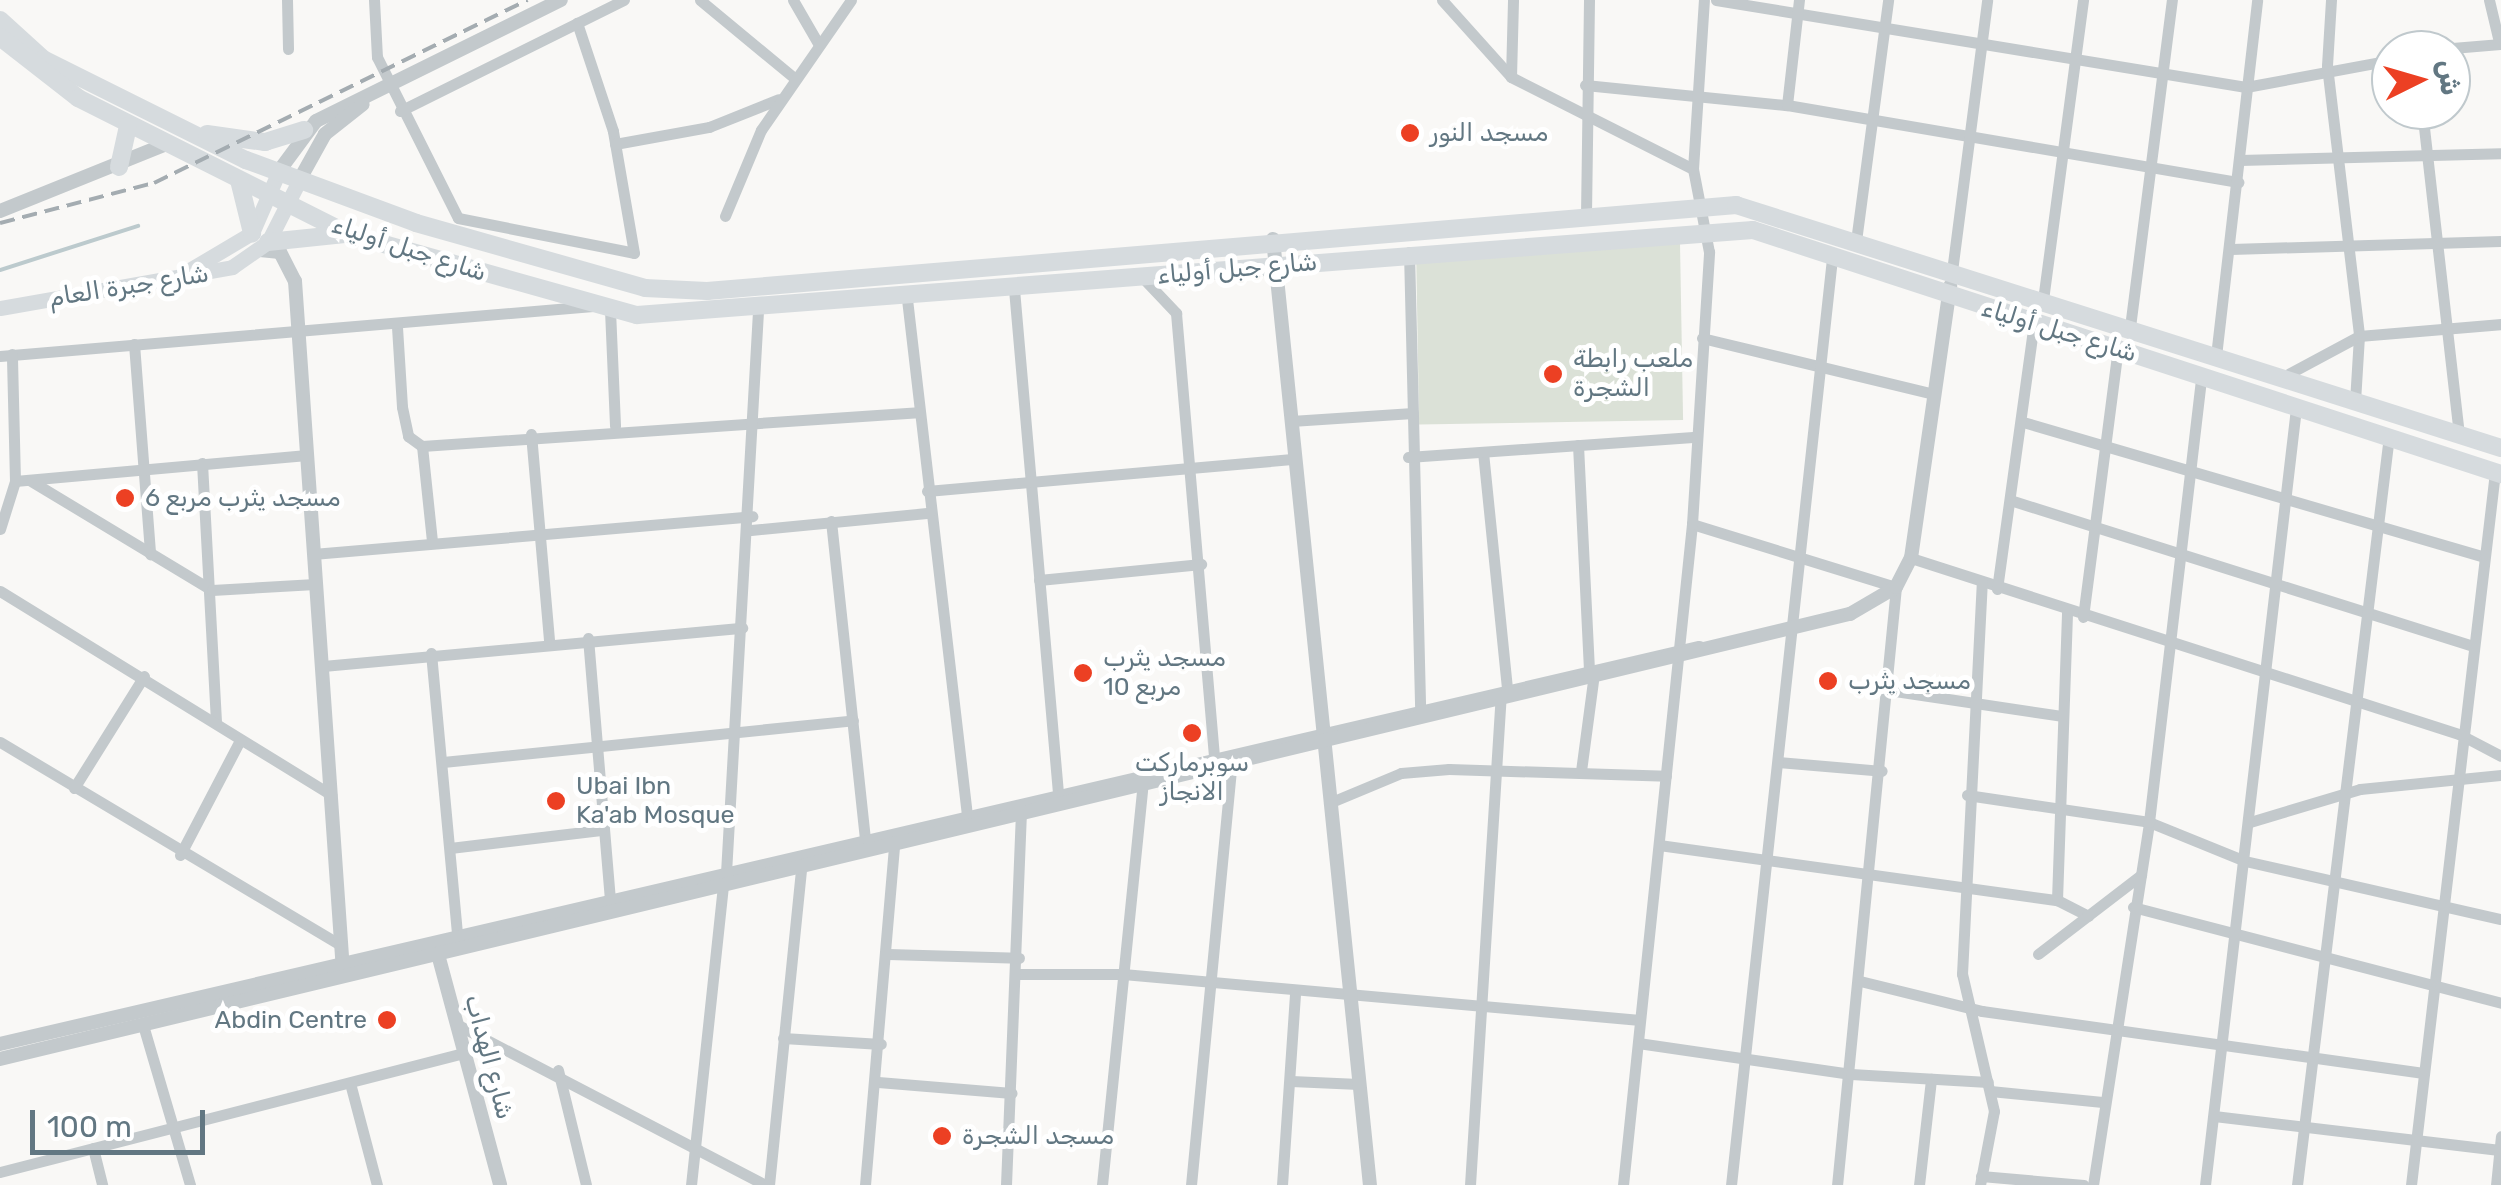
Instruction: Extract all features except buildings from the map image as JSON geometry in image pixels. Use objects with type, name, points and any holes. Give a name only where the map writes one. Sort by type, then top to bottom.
[{"type":"main road","name":"شارع جبل أولياء","points":[[0,20],[43,59],[164,121],[300,179],[574,272],[676,290],[1586,214],[1698,206],[1745,207],[2501,448]]},
{"type":"main road","name":"شارع جبل أولياء","points":[[0,37],[128,126],[236,175],[269,196],[348,234],[606,308],[758,311],[1410,251],[1753,230],[1832,260],[2498,472]]},
{"type":"main road","points":[[164,121],[265,142],[304,130]]},
{"type":"main road","points":[[119,167],[128,126]]},
{"type":"main road","points":[[260,242],[269,196],[280,171]]},
{"type":"main road","points":[[236,175],[252,206],[260,242]]},
{"type":"main road","points":[[260,242],[289,206],[300,179]]},
{"type":"main road","points":[[260,242],[348,234]]},
{"type":"main road","name":"شارع جبرة العام","points":[[0,308],[173,277],[260,242]]},
{"type":"street","points":[[287,0],[288,49]]},
{"type":"street","points":[[374,0],[386,87],[458,218],[634,252],[616,144],[577,23]]},
{"type":"street","points":[[280,171],[304,130],[561,0]]},
{"type":"street","points":[[400,110],[624,0]]},
{"type":"street","points":[[700,0],[793,77]]},
{"type":"street","points":[[793,0],[819,45]]},
{"type":"street","points":[[724,216],[780,98],[851,0]]},
{"type":"street","points":[[1442,0],[1511,78],[1583,121],[1693,169]]},
{"type":"street","points":[[1511,78],[1512,0]]},
{"type":"street","points":[[1586,214],[1583,121],[1589,0]]},
{"type":"street","points":[[1623,1185],[1682,655],[1692,524],[1707,231],[1698,206],[1693,169],[1695,92],[1704,0]]},
{"type":"street","points":[[1716,0],[1798,7],[1885,27],[2246,87],[2327,66],[2371,62]]},
{"type":"street","points":[[1856,241],[1888,0]]},
{"type":"street","points":[[1837,1185],[1882,771],[1896,587],[1911,558],[1988,0]]},
{"type":"street","points":[[2043,300],[2083,0]]},
{"type":"street","points":[[2130,327],[2172,0]]},
{"type":"street","points":[[2216,356],[2257,0]]},
{"type":"street","points":[[2331,0],[2327,66],[2359,336],[2355,401]]},
{"type":"street","points":[[2471,46],[2500,43],[2489,0]]},
{"type":"street","points":[[1787,105],[1798,7]]},
{"type":"street","points":[[1585,85],[1695,92],[1787,105],[2238,182]]},
{"type":"street","points":[[300,179],[324,134],[386,87]]},
{"type":"street","points":[[616,144],[709,127],[780,98]]},
{"type":"street","points":[[2424,130],[2459,435]]},
{"type":"street","points":[[0,211],[119,167],[167,144]]},
{"type":"street","points":[[2240,160],[2501,153]]},
{"type":"street","points":[[1272,239],[1370,1185]]},
{"type":"street","points":[[2231,249],[2501,241]]},
{"type":"street","points":[[260,242],[288,259],[300,332],[343,970]]},
{"type":"street","points":[[1410,251],[1413,413],[1408,458],[1420,708]]},
{"type":"street","points":[[1731,1185],[1832,260]]},
{"type":"street","points":[[1142,277],[1176,314],[1201,564],[1214,757]]},
{"type":"street","points":[[1014,288],[1058,793]]},
{"type":"street","points":[[906,300],[967,815]]},
{"type":"street","points":[[0,529],[15,481],[6,355],[606,308],[614,426]]},
{"type":"street","points":[[692,1185],[702,1148],[725,880],[758,420],[758,311]]},
{"type":"street","points":[[1997,589],[2034,323]]},
{"type":"street","points":[[2281,378],[2359,336],[2501,324]]},
{"type":"street","points":[[397,327],[408,436],[422,446],[614,426],[918,412]]},
{"type":"street","points":[[1702,338],[1934,394]]},
{"type":"street","points":[[134,344],[150,554]]},
{"type":"street","points":[[2083,617],[2118,349]]},
{"type":"street","points":[[2092,1185],[2112,1028],[2149,822],[2201,377]]},
{"type":"street","points":[[2205,1185],[2275,585],[2290,499],[2296,408]]},
{"type":"street","points":[[1291,421],[1413,413]]},
{"type":"street","points":[[2023,422],[2480,556]]},
{"type":"street","points":[[531,434],[550,641]]},
{"type":"street","points":[[2297,1185],[2342,796],[2359,701],[2390,436]]},
{"type":"street","points":[[1408,458],[1696,437]]},
{"type":"street","points":[[1578,445],[1591,674],[1581,770]]},
{"type":"street","points":[[422,446],[432,541]]},
{"type":"street","points":[[1483,452],[1507,687]]},
{"type":"street","points":[[15,481],[306,455]]},
{"type":"street","points":[[926,490],[1030,484],[1295,458]]},
{"type":"street","points":[[202,464],[212,590],[216,723]]},
{"type":"street","points":[[2411,1185],[2452,781],[2480,556],[2498,472]]},
{"type":"street","points":[[31,481],[212,590],[316,584]]},
{"type":"street","points":[[2010,500],[2180,549],[2275,585],[2470,645]]},
{"type":"street","points":[[751,530],[929,514]]},
{"type":"street","points":[[313,554],[752,516]]},
{"type":"street","points":[[831,520],[866,838]]},
{"type":"street","points":[[1692,524],[1896,587]]},
{"type":"street","points":[[1911,558],[2168,645],[2460,734],[2501,756]]},
{"type":"street","points":[[1039,580],[1201,564]]},
{"type":"street","points":[[1982,584],[1971,702],[1966,892],[1968,1006],[1989,1086],[1980,1180],[2084,1185]]},
{"type":"street","points":[[458,942],[610,900],[801,870],[1142,790],[1231,768],[1420,708],[1507,687],[1720,648],[1850,614],[1896,587]]},
{"type":"street","points":[[0,592],[144,676],[331,795]]},
{"type":"street","points":[[2057,900],[2067,612]]},
{"type":"street","points":[[323,666],[550,641],[742,628]]},
{"type":"street","points":[[588,638],[601,830],[610,900]]},
{"type":"street","points":[[431,653],[458,942]]},
{"type":"street","points":[[0,1059],[436,947],[725,880],[866,838],[1214,757],[1500,703],[1591,674]]},
{"type":"street","points":[[74,788],[144,676]]},
{"type":"street","points":[[1888,690],[2063,716]]},
{"type":"street","points":[[1470,1185],[1500,703]]},
{"type":"street","points":[[444,762],[594,745],[734,737],[852,720]]},
{"type":"street","points":[[180,855],[240,740]]},
{"type":"street","points":[[0,742],[180,855],[340,945]]},
{"type":"street","points":[[1778,762],[1882,771]]},
{"type":"street","points":[[1192,1185],[1231,768]]},
{"type":"street","points":[[1329,803],[1401,774],[1497,768],[1666,776]]},
{"type":"street","points":[[2250,822],[2342,796],[2501,775]]},
{"type":"street","points":[[1102,1185],[1142,790]]},
{"type":"street","points":[[1968,795],[2149,822],[2245,861],[2333,885],[2501,919]]},
{"type":"street","points":[[1006,1185],[1019,958],[1021,816]]},
{"type":"street","points":[[450,848],[601,830]]},
{"type":"street","points":[[1658,845],[1766,857],[1966,892],[2057,900],[2088,916]]},
{"type":"street","points":[[865,1185],[878,1082],[894,846]]},
{"type":"street","points":[[456,1024],[558,1070],[767,1185],[801,870]]},
{"type":"street","points":[[2038,954],[2141,875]]},
{"type":"street","points":[[2132,906],[2325,961],[2501,1002]]},
{"type":"street","name":"شارع الهداب","points":[[436,947],[500,1185]]},
{"type":"street","points":[[888,954],[1019,958]]},
{"type":"street","points":[[0,1044],[343,970]]},
{"type":"street","points":[[1018,974],[1123,974],[1640,1020]]},
{"type":"street","points":[[1860,981],[1968,1006],[2422,1073]]},
{"type":"street","points":[[1282,1185],[1295,992]]},
{"type":"street","points":[[143,1025],[190,1185]]},
{"type":"street","points":[[783,1038],[881,1044]]},
{"type":"street","points":[[1638,1043],[1851,1074],[1931,1079],[2102,1102]]},
{"type":"street","points":[[2,1185],[0,1173],[464,1053]]},
{"type":"street","points":[[558,1070],[586,1185]]},
{"type":"street","points":[[1919,1185],[1931,1079]]},
{"type":"street","points":[[1291,1081],[1359,1084]]},
{"type":"street","points":[[878,1082],[1012,1093]]},
{"type":"street","points":[[350,1083],[377,1185]]},
{"type":"street","points":[[2214,1116],[2416,1142],[2500,1146],[2496,1185]]},
{"type":"street","points":[[93,1148],[102,1185]]},
{"type":"shaded area","name":"ملعب رابطة الشجرة","points":[[1680,243],[1683,420],[1419,425],[1416,248]]},
{"type":"waterway","points":[[0,270],[138,226]]},
{"type":"railway","points":[[0,223],[154,183],[528,0]]},
{"type":"place","name":"مسجد النور","points":[[1410,133]]},
{"type":"place","name":"ملعب رابطة الشجرة","points":[[1553,374]]},
{"type":"place","name":"مسجد يثرب مربع 6","points":[[125,498]]},
{"type":"place","name":"مسجد يثرب مربع 10","points":[[1083,673]]},
{"type":"place","name":"مسجد يثرب","points":[[1828,681]]},
{"type":"place","name":"سوبرماركت الانجاز","points":[[1192,733]]},
{"type":"place","name":"Ubai Ibn Ka'ab Mosque","points":[[556,801]]},
{"type":"place","name":"Abdin Centre","points":[[387,1020]]},
{"type":"place","name":"مسجد الشجرة","points":[[942,1136]]}]
